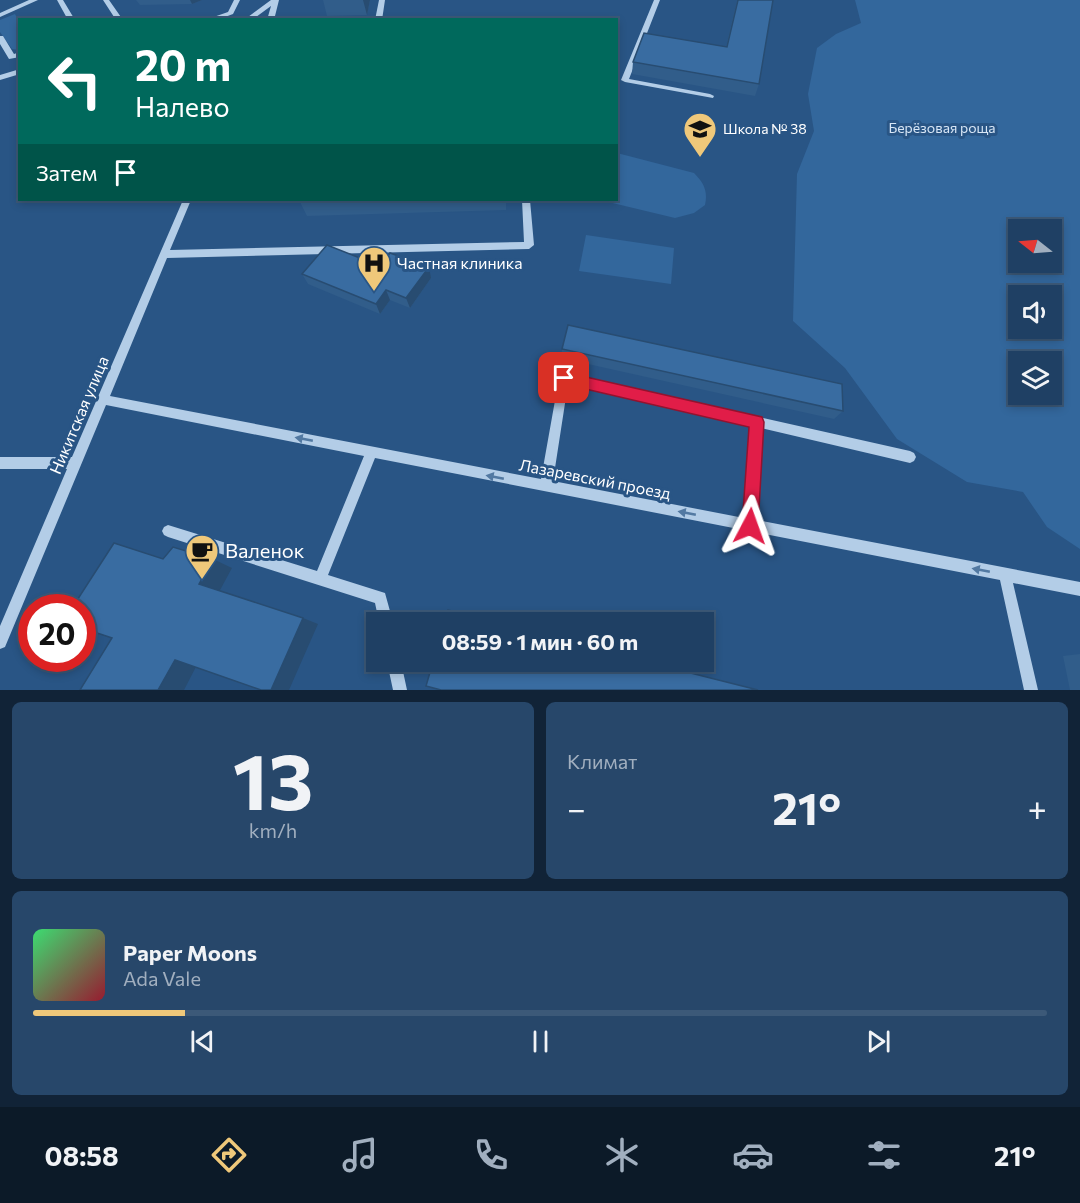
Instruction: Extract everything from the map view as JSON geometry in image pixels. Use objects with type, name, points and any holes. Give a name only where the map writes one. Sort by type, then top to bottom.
[{"type":"street","points":[[0,15],[35,0]]},
{"type":"street","points":[[60,0],[71,18]]},
{"type":"street","points":[[106,0],[119,18]]},
{"type":"street","points":[[215,18],[231,13],[237,0]]},
{"type":"street","points":[[250,18],[276,0]]},
{"type":"street","points":[[271,18],[276,0]]},
{"type":"street","points":[[378,18],[382,0]]},
{"type":"street","points":[[657,0],[625,80],[710,96]]},
{"type":"street","points":[[0,38],[12,57],[18,55]]},
{"type":"street","points":[[0,78],[18,72]]},
{"type":"street","name":"Никитская улица","points":[[0,642],[187,201]]},
{"type":"street","points":[[164,254],[529,245],[526,201]]},
{"type":"street","points":[[546,486],[564,378],[910,458]]},
{"type":"street","name":"Лазаревский проезд","points":[[103,400],[1080,589]]},
{"type":"street","points":[[750,526],[756,422]]},
{"type":"street","points":[[320,579],[371,453]]},
{"type":"street","points":[[0,463],[77,463]]},
{"type":"street","points":[[168,531],[380,598],[384,612]]},
{"type":"street","points":[[1005,574],[1031,690]]},
{"type":"street","points":[[396,672],[400,690]]},
{"type":"green space","name":"Берёзовая роща","points":[[855,0],[1080,0],[1080,549],[1047,527],[1023,492],[967,482],[897,439],[845,368],[793,321],[797,174],[814,131],[808,94],[817,48],[836,34],[861,23]]},
{"type":"green space","points":[[15,14],[18,20],[18,50],[12,49],[0,32],[0,20]]},
{"type":"green space","points":[[618,153],[694,173],[704,187],[705,205],[694,213],[675,218],[604,201],[618,201]]},
{"type":"green space","points":[[586,235],[674,248],[671,284],[579,271]]},
{"type":"building","points":[[738,0],[773,0],[759,84],[633,62],[644,33],[727,47]]},
{"type":"building","name":"Частная клиника","points":[[327,245],[380,266],[390,253],[429,267],[406,298],[386,290],[376,304],[302,274]]},
{"type":"building","points":[[568,325],[842,384],[843,411],[562,349]]},
{"type":"building","points":[[114,543],[163,559],[173,547],[213,559],[199,584],[303,618],[271,690],[261,690],[175,660],[158,690],[80,690],[91,672],[96,672],[96,664],[112,638],[96,633],[96,594],[81,594]]},
{"type":"building","points":[[430,672],[687,672],[758,690],[441,690],[426,686]]},
{"type":"place","name":"Школа № 38","points":[[700,158]]},
{"type":"place","name":"Частная клиника","points":[[374,292]]},
{"type":"place","name":"Валенок","points":[[202,580]]},
{"type":"route","points":[[564,378],[756,422],[750,526]]}]
